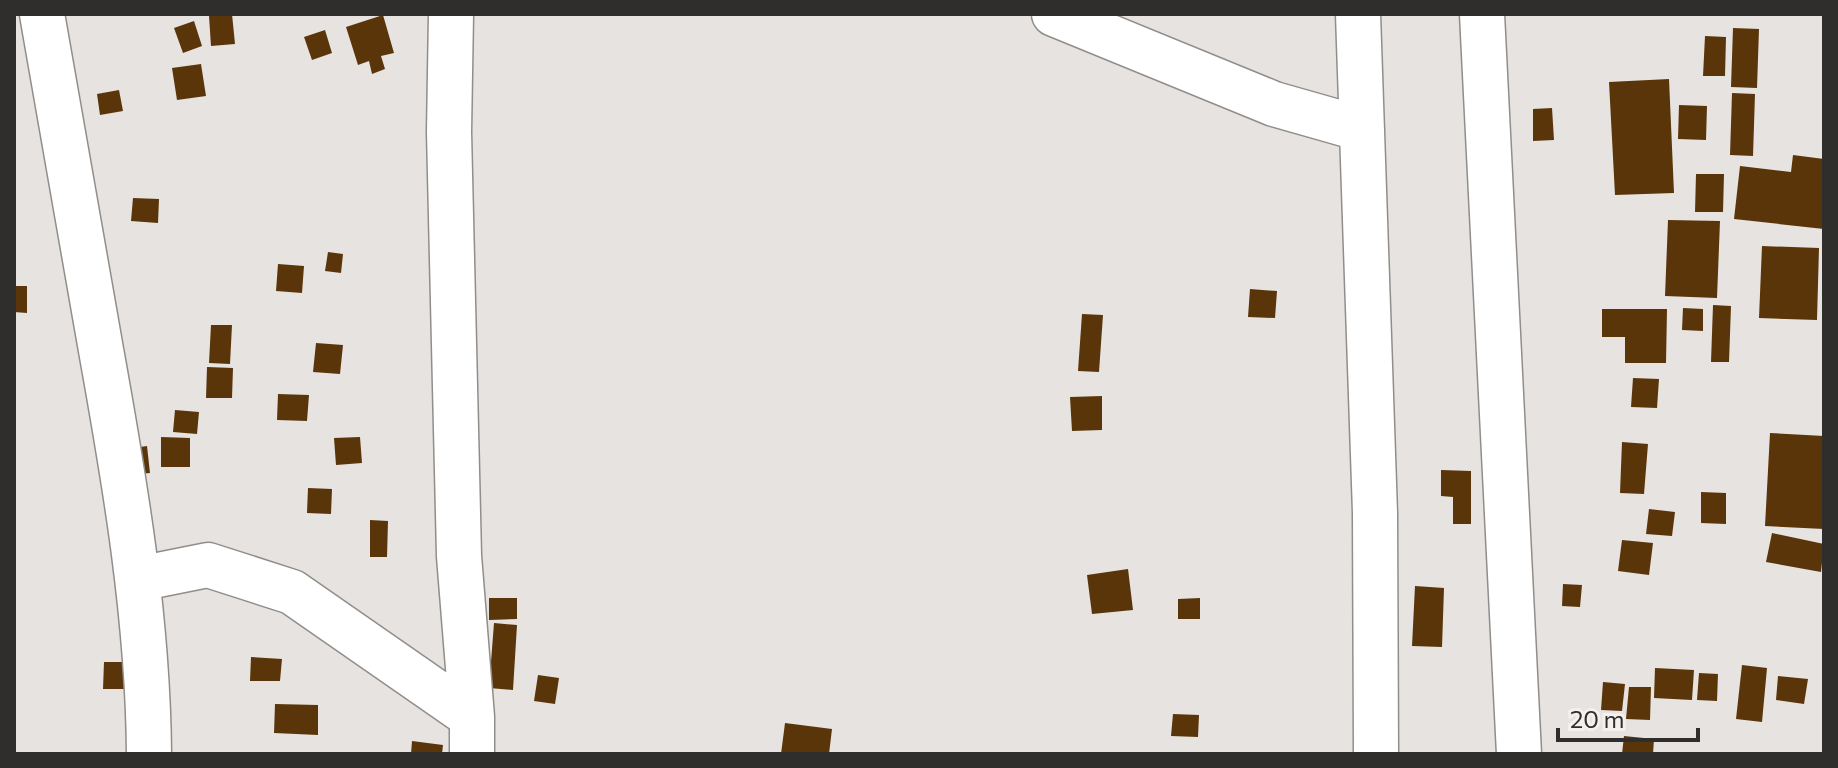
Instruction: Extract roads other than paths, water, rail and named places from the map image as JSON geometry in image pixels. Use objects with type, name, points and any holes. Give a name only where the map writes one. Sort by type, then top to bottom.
[{"type":"street","points":[[42,14],[115,427],[138,579],[149,715],[149,754]]},
{"type":"street","points":[[451,14],[449,132],[459,556],[472,736]]},
{"type":"street","points":[[1054,14],[1274,104],[1362,129]]},
{"type":"street","points":[[1358,14],[1375,513],[1376,754]]},
{"type":"street","points":[[1482,14],[1519,754]]},
{"type":"street","points":[[138,579],[208,565],[292,592],[472,736]]}]
